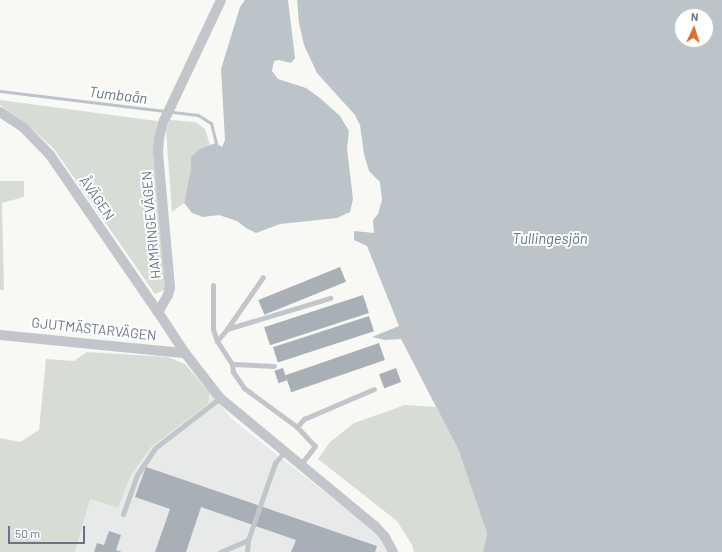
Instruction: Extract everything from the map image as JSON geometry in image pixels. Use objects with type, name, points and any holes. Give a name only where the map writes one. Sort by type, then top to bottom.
[{"type":"street","name":"HAMRINGEVÄGEN","points":[[158,312],[168,296],[170,287],[158,153],[162,126],[222,0]]},
{"type":"street","name":"ÅVÄGEN","points":[[0,112],[23,127],[50,155],[158,312]]},
{"type":"street","points":[[158,312],[185,353],[220,398],[375,526],[385,536],[393,552]]},
{"type":"street","name":"GJUTMÄSTARVÄGEN","points":[[0,335],[185,353]]},
{"type":"lane","points":[[217,341],[263,277]]},
{"type":"lane","points":[[213,285],[213,329],[217,341],[232,364],[233,372],[244,388],[297,427],[315,446],[301,464]]},
{"type":"lane","points":[[227,328],[330,298]]},
{"type":"lane","points":[[232,364],[274,366]]},
{"type":"lane","points":[[297,427],[304,419],[374,389]]},
{"type":"lane","points":[[123,514],[137,474],[155,448],[220,398]]},
{"type":"lane","points":[[247,552],[248,540],[275,463],[285,451]]},
{"type":"lane","points":[[220,552],[248,540]]},
{"type":"shaded area","points":[[0,100],[157,121],[153,156],[166,289],[155,294],[54,149],[26,123],[0,105]]},
{"type":"shaded area","points":[[170,120],[195,122],[205,129],[210,145],[199,149],[191,157],[191,168],[184,203],[172,212],[166,130]]},
{"type":"shaded area","points":[[0,181],[24,181],[24,197],[2,203],[4,290],[0,290]]},
{"type":"shaded area","points":[[87,352],[168,357],[185,364],[210,393],[208,404],[151,447],[130,477],[118,508],[90,499],[75,552],[0,552],[0,438],[20,442],[39,430],[46,359],[74,361]]},
{"type":"shaded area","points":[[210,393],[233,420],[368,526],[381,541],[387,552],[75,552],[90,499],[118,508],[130,477],[151,447],[208,404]]},
{"type":"shaded area","points":[[405,405],[436,407],[459,451],[480,510],[487,533],[483,552],[414,552],[412,545],[397,521],[318,459],[330,442],[354,423]]},
{"type":"water","points":[[245,0],[288,0],[295,58],[291,63],[279,60],[274,61],[272,71],[278,79],[306,88],[320,98],[340,116],[349,131],[347,149],[353,199],[350,212],[337,218],[280,224],[256,233],[237,221],[219,215],[203,217],[192,213],[184,203],[191,168],[191,157],[199,149],[216,143],[222,147],[225,140],[221,69],[240,7]]},
{"type":"water","name":"Tullingesjön","points":[[297,0],[722,0],[722,552],[483,552],[487,533],[459,451],[401,339],[385,340],[372,337],[399,326],[367,246],[354,240],[354,231],[374,233],[373,220],[378,214],[382,200],[380,182],[369,171],[364,154],[360,125],[355,115],[317,73],[304,45],[299,23]]},
{"type":"building","points":[[340,267],[346,282],[264,315],[258,300]]},
{"type":"building","points":[[363,295],[369,313],[270,345],[264,327]]},
{"type":"building","points":[[369,316],[374,331],[278,362],[273,347]]},
{"type":"building","points":[[379,343],[385,360],[291,392],[285,375]]},
{"type":"building","points":[[283,368],[287,380],[278,383],[274,371]]},
{"type":"building","points":[[396,368],[401,382],[384,388],[379,374]]},
{"type":"building","points":[[146,467],[377,546],[375,552],[291,552],[296,540],[201,507],[186,552],[155,552],[170,509],[135,497]]},
{"type":"building","points":[[109,531],[121,535],[116,550],[122,552],[94,552],[97,543],[104,545]]},
{"type":"waterway","name":"Tumbaån","points":[[0,91],[198,115],[211,123],[216,143]]}]
